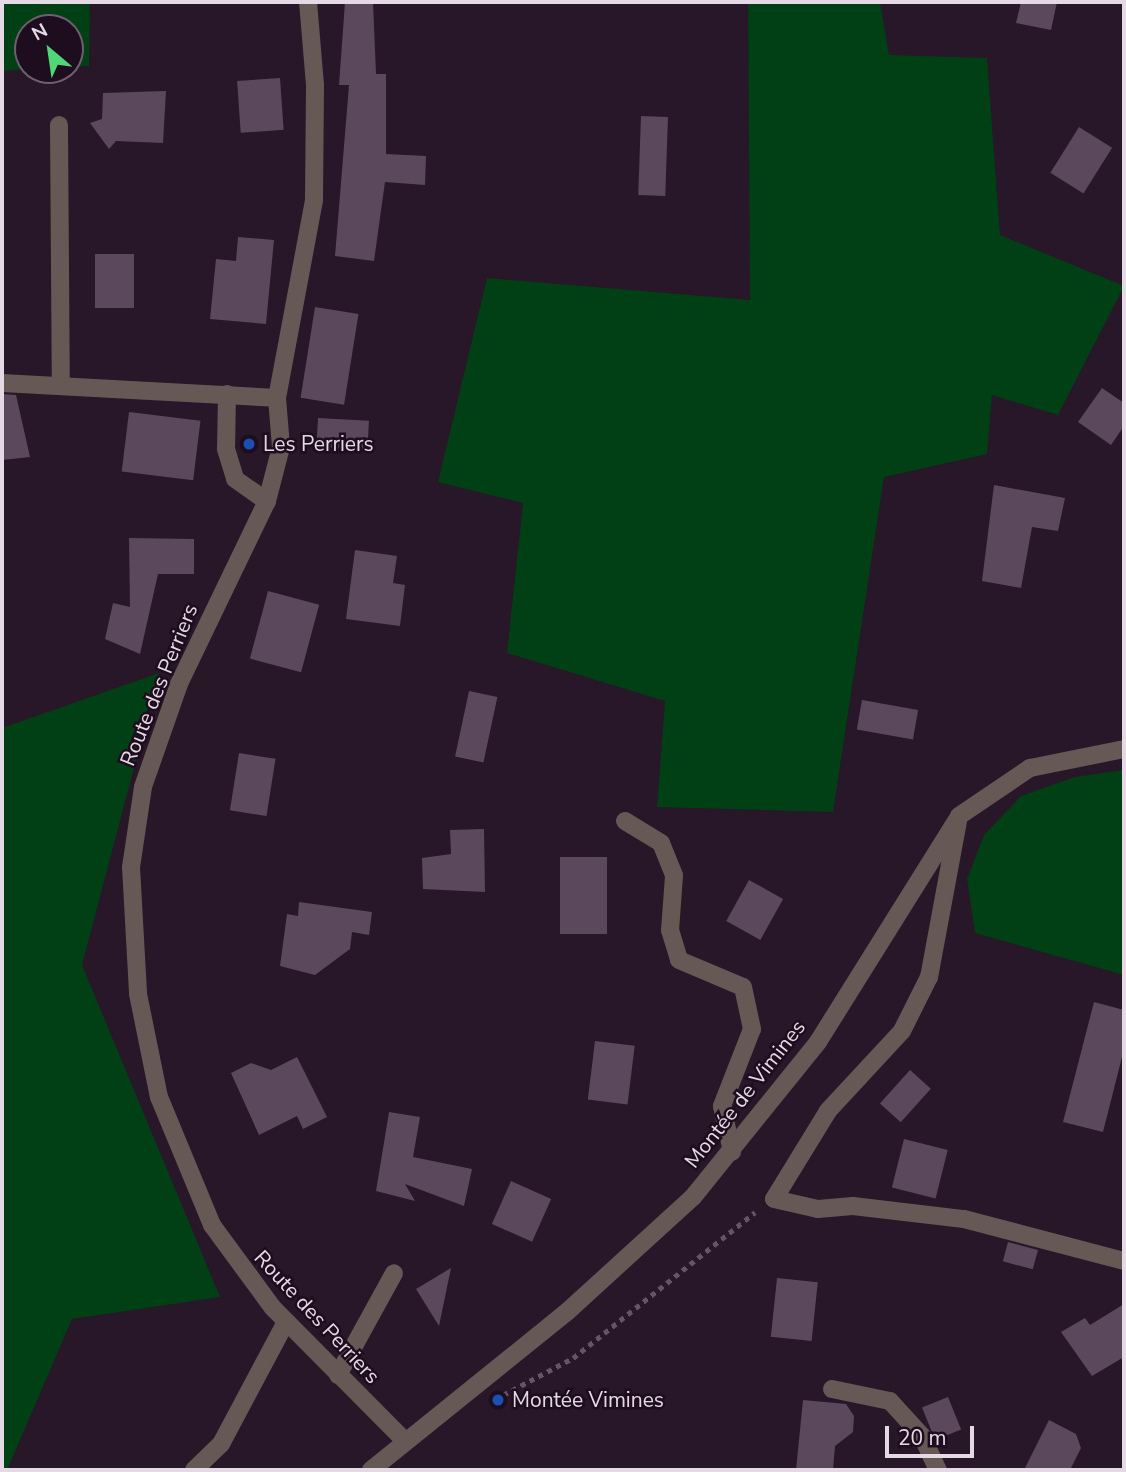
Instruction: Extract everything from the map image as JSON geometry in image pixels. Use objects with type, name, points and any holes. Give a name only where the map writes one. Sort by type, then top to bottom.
[{"type":"street","name":"Route des Perriers","points":[[308,2],[314,200],[277,398],[281,447],[267,501],[155,744],[135,829],[131,936],[147,1049],[191,1185],[238,1267],[286,1322],[404,1440]]},
{"type":"street","points":[[59,125],[61,381]]},
{"type":"street","points":[[2,383],[61,381],[277,398]]},
{"type":"street","points":[[227,394],[226,449],[236,479],[267,501]]},
{"type":"street","name":"Montée de Vimines","points":[[372,1470],[404,1440],[649,1242],[732,1152],[818,1042],[960,816],[1030,768],[1124,749]]},
{"type":"street","points":[[960,816],[929,977],[902,1031],[828,1111],[774,1199],[818,1209],[853,1206],[964,1219],[1124,1261]]},
{"type":"street","points":[[625,821],[661,843],[674,876],[670,930],[679,960],[743,986],[752,1029],[722,1106],[732,1152]]},
{"type":"street","points":[[338,1376],[394,1273]]},
{"type":"street","points":[[194,1470],[221,1444],[286,1322]]},
{"type":"street","points":[[832,1389],[890,1401],[922,1436],[938,1470]]},
{"type":"path","points":[[489,1397],[516,1392],[573,1358],[774,1199]]},
{"type":"green space","points":[[2,2],[90,2],[89,66],[84,66],[84,14],[14,14],[14,70],[2,71]]},
{"type":"green space","points":[[748,2],[880,2],[889,55],[987,58],[1000,235],[1124,286],[1058,415],[992,395],[987,454],[884,477],[833,812],[657,807],[665,701],[507,653],[523,503],[438,482],[487,278],[750,300]]},
{"type":"green space","points":[[159,673],[82,965],[220,1297],[72,1319],[7,1470],[2,1470],[2,728]]},
{"type":"green space","points":[[1124,770],[1124,975],[975,933],[967,879],[984,835],[1021,796],[1075,777]]},
{"type":"building","points":[[345,2],[373,2],[376,74],[386,74],[386,154],[426,156],[425,185],[385,182],[374,261],[335,256],[349,85],[339,85]]},
{"type":"building","points":[[1021,2],[1057,2],[1051,30],[1016,23]]},
{"type":"building","points":[[280,78],[284,130],[241,133],[237,81]]},
{"type":"building","points":[[166,91],[163,143],[116,141],[109,149],[90,123],[102,119],[103,93]]},
{"type":"building","points":[[641,116],[668,117],[665,196],[638,195]]},
{"type":"building","points":[[1079,127],[1112,148],[1083,193],[1050,173]]},
{"type":"building","points":[[238,237],[274,240],[266,324],[210,319],[216,259],[236,261]]},
{"type":"building","points":[[95,254],[134,254],[134,308],[95,308]]},
{"type":"building","points":[[315,307],[358,314],[344,405],[301,398]]},
{"type":"building","points":[[1102,388],[1124,403],[1124,426],[1111,445],[1078,422]]},
{"type":"building","points":[[2,394],[16,395],[30,457],[2,460]]},
{"type":"building","points":[[129,412],[200,421],[193,480],[122,472]]},
{"type":"building","points":[[318,418],[369,421],[367,450],[316,447]]},
{"type":"building","points":[[994,485],[1065,498],[1058,531],[1032,527],[1021,588],[982,581]]},
{"type":"building","points":[[129,538],[194,539],[194,574],[158,574],[140,654],[105,639],[113,603],[130,607]]},
{"type":"building","points":[[355,550],[397,556],[393,583],[405,585],[400,626],[346,619]]},
{"type":"building","points":[[268,591],[319,605],[301,672],[250,659]]},
{"type":"building","points":[[469,691],[497,697],[483,763],[455,757]]},
{"type":"building","points":[[862,700],[918,710],[913,739],[857,730]]},
{"type":"building","points":[[239,753],[276,759],[266,816],[230,810]]},
{"type":"building","points":[[484,829],[485,892],[423,889],[422,858],[451,854],[450,830]]},
{"type":"building","points":[[560,857],[607,857],[607,934],[560,934]]},
{"type":"building","points":[[749,880],[783,899],[760,940],[726,921]]},
{"type":"building","points":[[299,902],[372,912],[369,935],[352,932],[350,949],[315,975],[280,966],[287,914],[298,916]]},
{"type":"building","points":[[1094,1002],[1124,1010],[1124,1049],[1103,1132],[1063,1122]]},
{"type":"building","points":[[595,1041],[635,1046],[628,1104],[588,1100]]},
{"type":"building","points":[[297,1057],[327,1117],[303,1129],[297,1116],[259,1135],[231,1073],[251,1063],[271,1070]]},
{"type":"building","points":[[910,1070],[931,1089],[901,1122],[880,1103]]},
{"type":"building","points":[[389,1112],[420,1117],[413,1157],[472,1169],[464,1206],[405,1184],[415,1201],[376,1191]]},
{"type":"building","points":[[904,1139],[948,1150],[936,1198],[892,1188]]},
{"type":"building","points":[[511,1181],[551,1199],[532,1242],[492,1224]]},
{"type":"building","points":[[1008,1242],[1038,1250],[1033,1269],[1003,1261]]},
{"type":"building","points":[[451,1268],[439,1326],[416,1289]]},
{"type":"building","points":[[777,1278],[818,1282],[812,1341],[771,1337]]},
{"type":"building","points":[[1124,1304],[1124,1357],[1092,1376],[1061,1332],[1085,1318],[1090,1325]]},
{"type":"building","points":[[948,1397],[961,1429],[935,1440],[922,1407]]},
{"type":"building","points":[[803,1400],[846,1404],[854,1416],[853,1432],[835,1446],[833,1470],[796,1470]]},
{"type":"building","points":[[1049,1420],[1076,1434],[1081,1448],[1070,1470],[1024,1470]]},
{"type":"place","name":"Les Perriers","points":[[249,444]]},
{"type":"place","name":"Montée Vimines","points":[[498,1400]]}]
